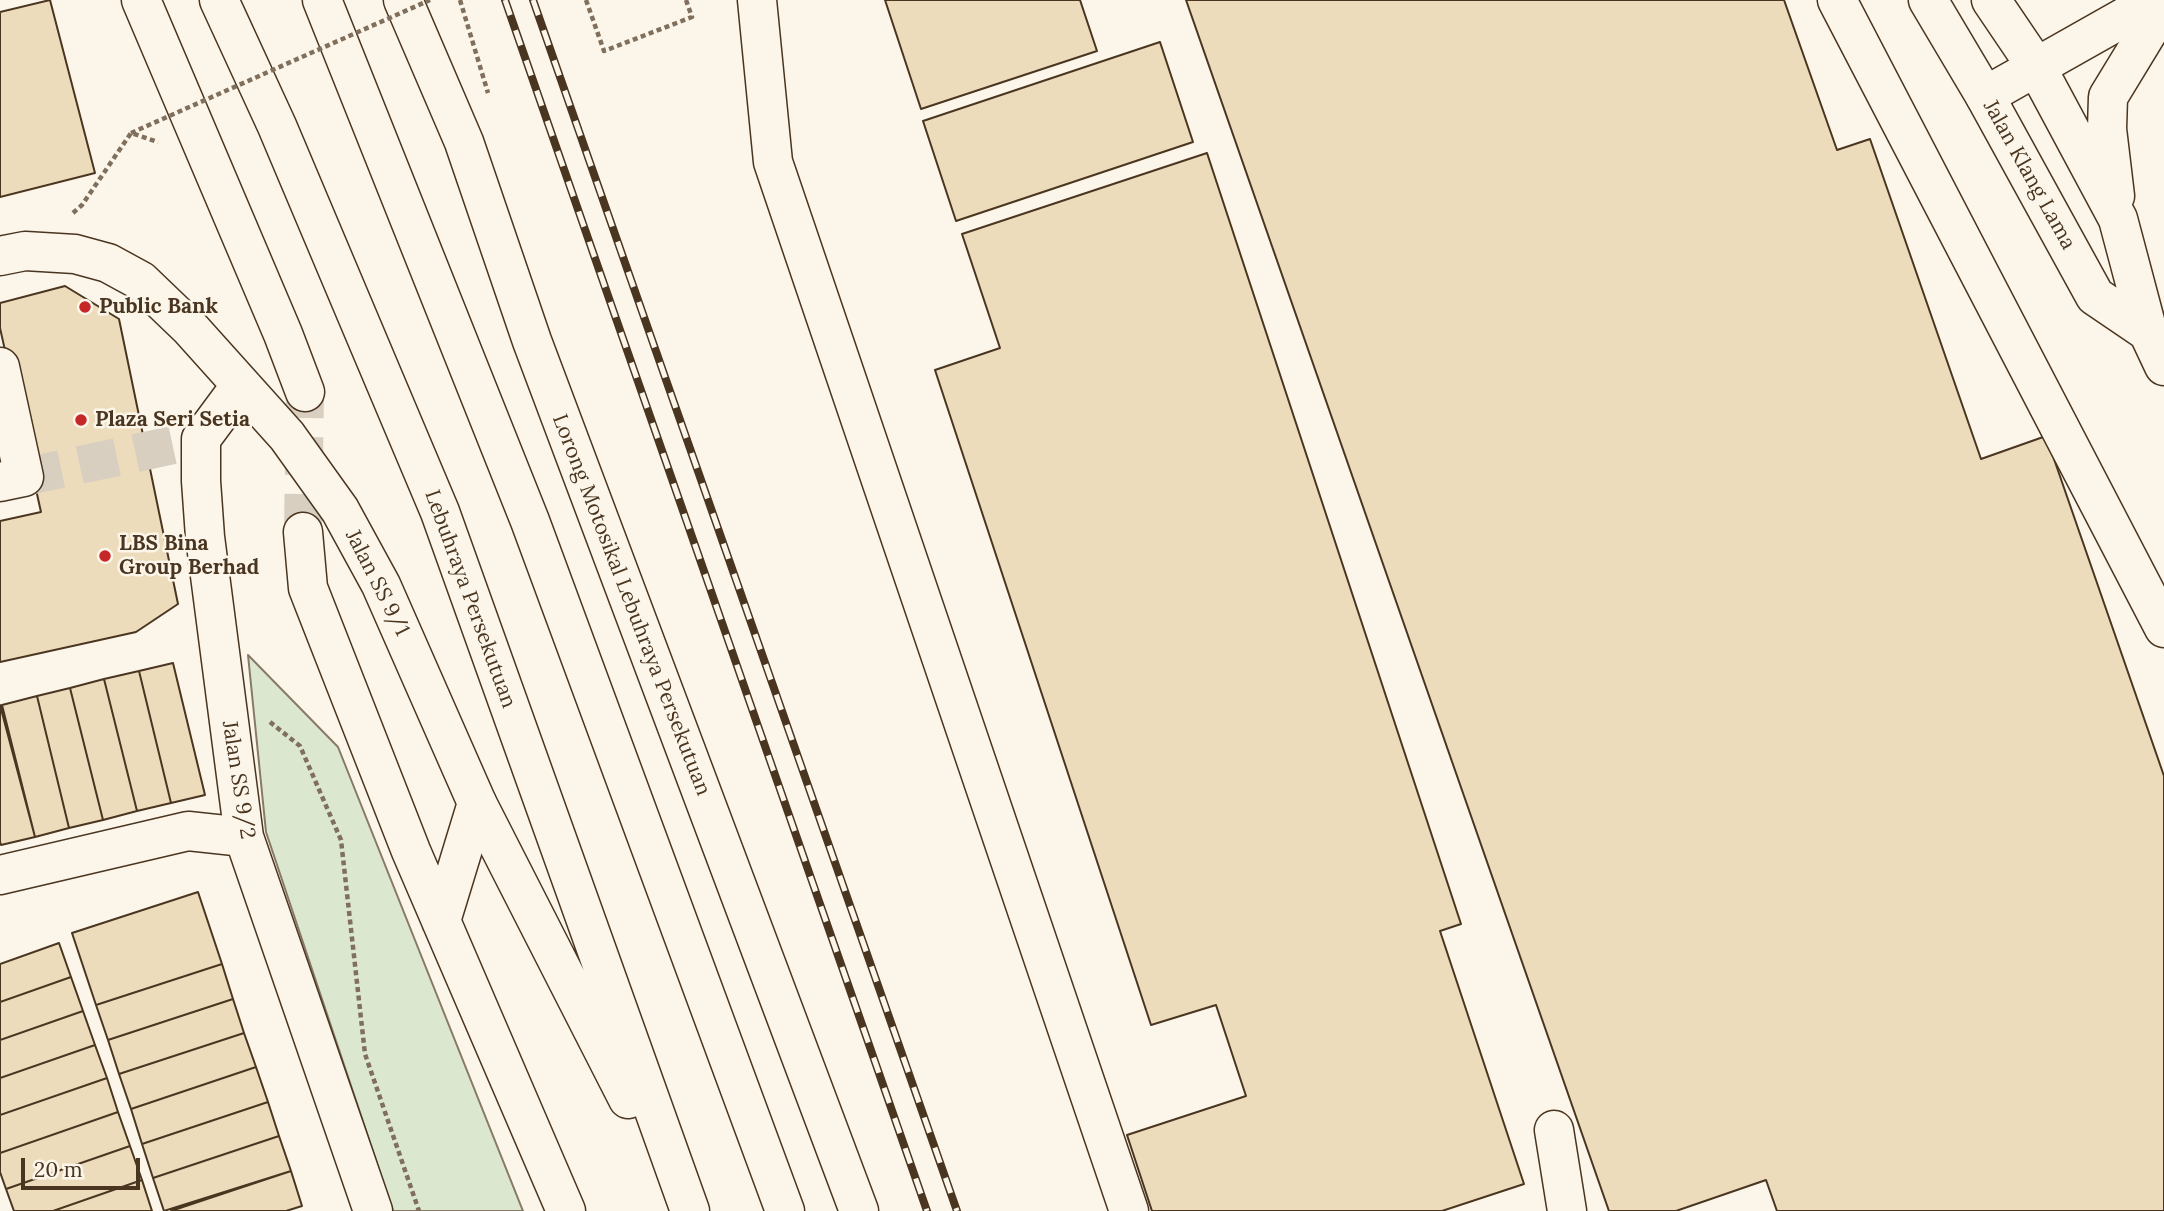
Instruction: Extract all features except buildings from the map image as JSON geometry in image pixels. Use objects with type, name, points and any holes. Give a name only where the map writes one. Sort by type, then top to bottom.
[{"type":"main road","points":[[141,0],[284,334],[305,392]]},
{"type":"main road","points":[[202,0],[277,126]]},
{"type":"main road","name":"Lebuhraya Persekutuan","points":[[219,0],[277,126],[440,512],[690,1211]]},
{"type":"main road","points":[[322,0],[530,521],[785,1211]]},
{"type":"main road","name":"Lorong Motosikal Lebuhraya Persekutuan","points":[[403,0],[464,142],[532,341],[859,1211]]},
{"type":"main road","points":[[757,0],[773,162],[1129,1211]]},
{"type":"main road","points":[[1837,0],[2164,628]]},
{"type":"main road","name":"Jalan Klang Lama","points":[[1928,0],[1986,96],[2095,296],[2156,349]]},
{"type":"main road","name":"Jalan Klang Lama","points":[[1991,0],[2037,68],[2118,219],[2156,349]]},
{"type":"main road","points":[[1986,96],[2155,0]]},
{"type":"main road","points":[[2118,219],[2107,129],[2108,97],[2164,5]]},
{"type":"main road","name":"Jalan SS 9/1","points":[[13,253],[75,254],[108,263],[141,281],[190,328],[287,436],[340,510],[381,585],[477,803],[683,1211]]},
{"type":"main road","points":[[0,367],[24,477],[0,482]]},
{"type":"main road","name":"Jalan SS 9/2","points":[[241,385],[201,439],[205,537],[244,837],[373,1211]]},
{"type":"main road","points":[[303,532],[308,588],[441,921],[566,1211]]},
{"type":"main road","points":[[441,921],[477,803]]},
{"type":"main road","points":[[0,875],[188,831],[244,837]]},
{"type":"main road","points":[[1554,1130],[1566,1211]]},
{"type":"path","points":[[13,253],[82,205],[131,134],[430,0]]},
{"type":"path","points":[[460,0],[488,88]]},
{"type":"path","points":[[586,0],[604,51],[692,17],[686,0]]},
{"type":"path","points":[[225,687],[300,746],[341,840],[365,1054],[419,1211]]},
{"type":"green space","points":[[248,655],[338,747],[523,1211],[393,1211],[266,832]]},
{"type":"tunnel","points":[[303,532],[305,392]]},
{"type":"tunnel","points":[[24,477],[201,439]]},
{"type":"railway","points":[[505,0],[927,1211]]},
{"type":"railway","points":[[533,0],[957,1211]]},
{"type":"place","name":"Public Bank","points":[[85,307]]},
{"type":"place","name":"Plaza Seri Setia","points":[[81,420]]},
{"type":"place","name":"LBS Bina Group Berhad","points":[[105,556]]}]
